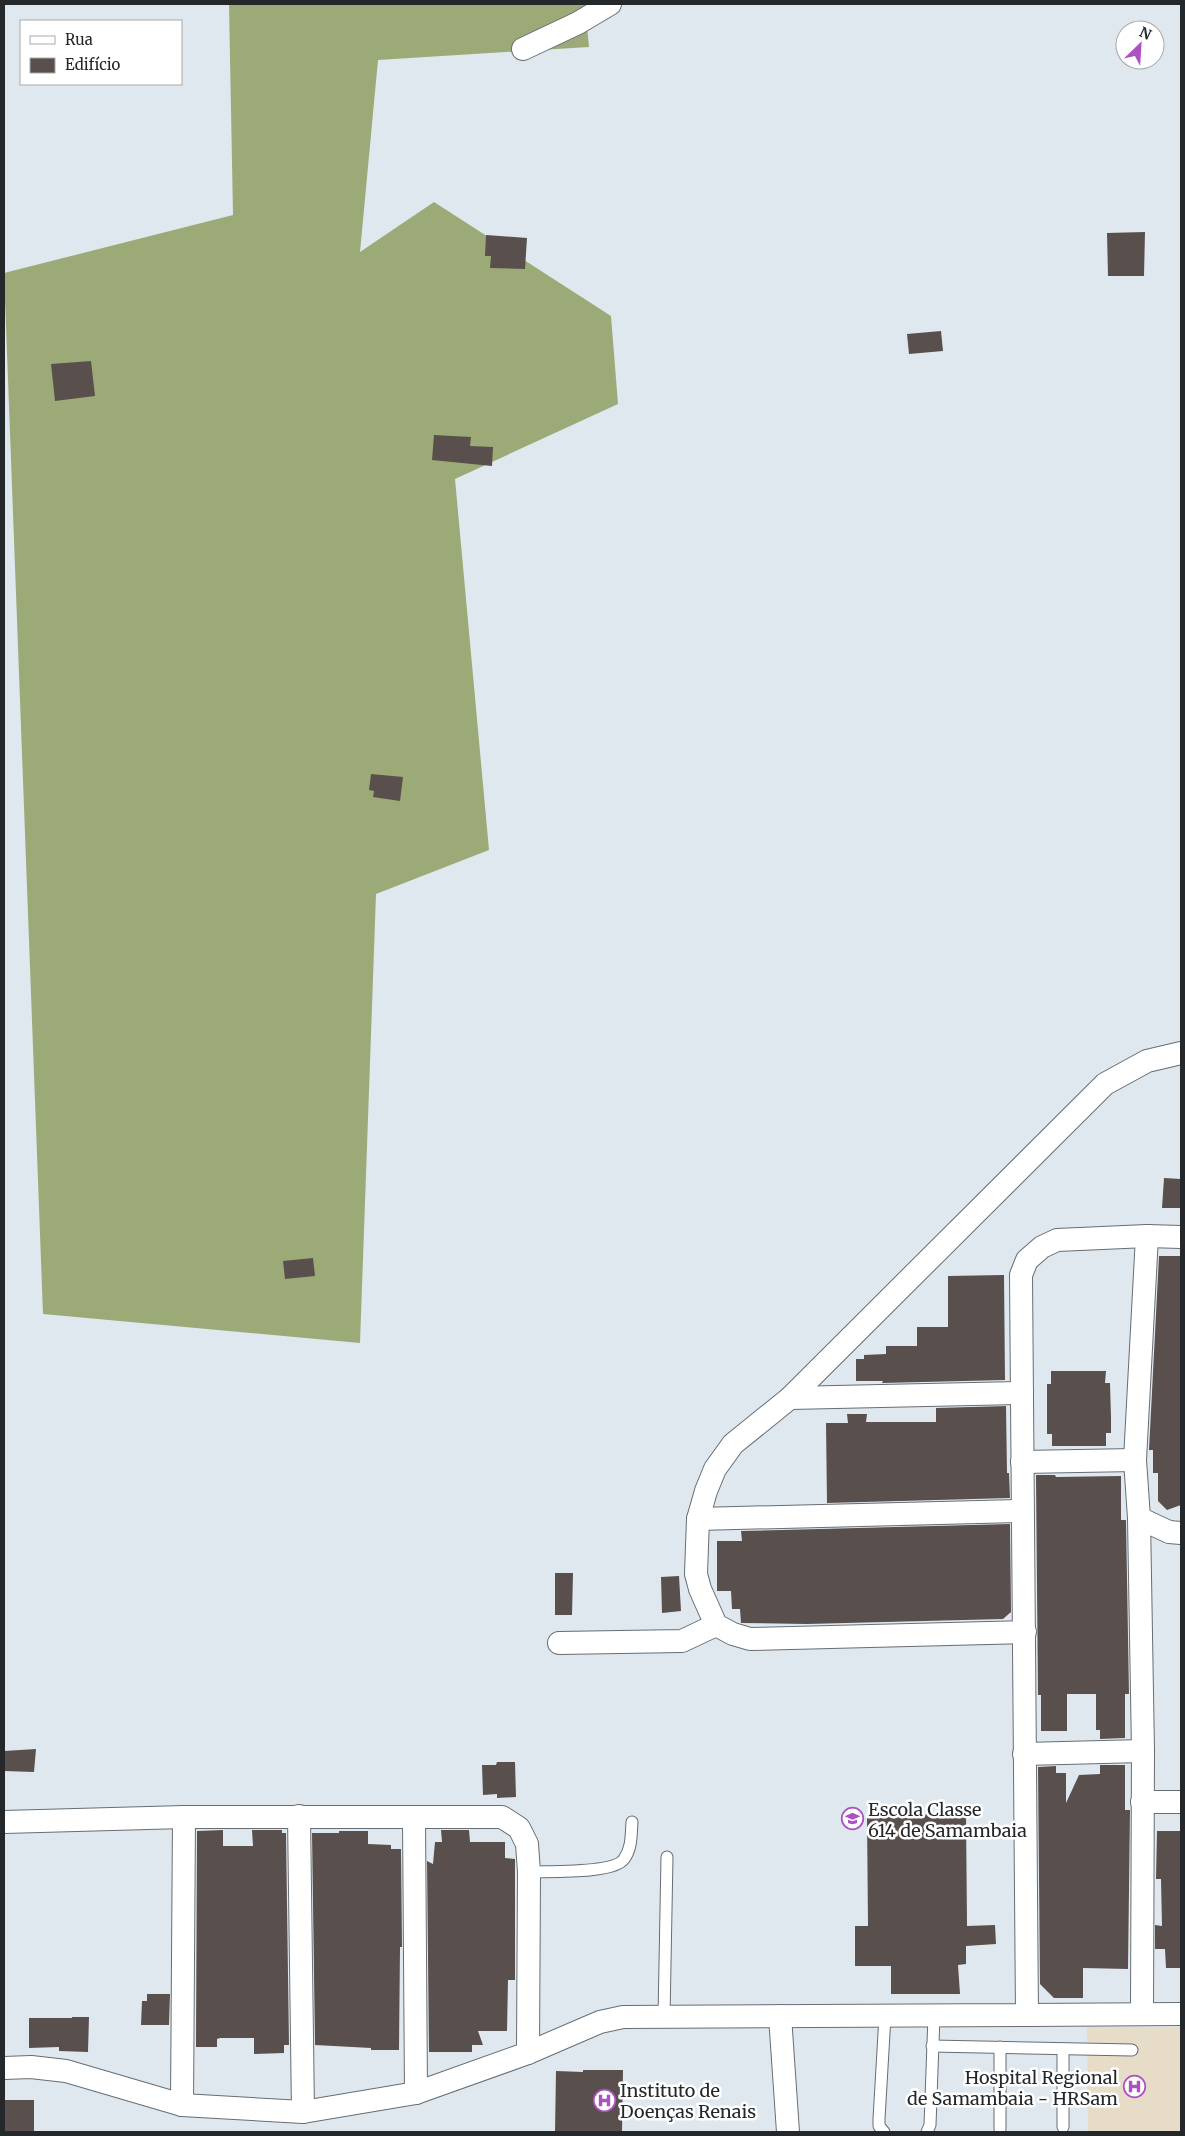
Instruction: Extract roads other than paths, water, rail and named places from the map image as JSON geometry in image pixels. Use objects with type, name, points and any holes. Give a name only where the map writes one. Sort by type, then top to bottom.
[{"type":"street","points":[[523,49],[578,23],[610,4]]},
{"type":"street","points":[[1025,1632],[750,1639],[733,1634],[716,1625],[700,1589],[696,1574],[698,1519],[715,1469],[733,1444],[790,1398],[1105,1084],[1147,1061],[1181,1053]]},
{"type":"street","points":[[1028,2015],[1024,1754],[1025,1632],[1022,1511],[1021,1275],[1027,1260],[1042,1247],[1057,1240],[1147,1236],[1181,1237]]},
{"type":"street","points":[[1142,2013],[1143,1751],[1139,1518],[1135,1460],[1147,1236]]},
{"type":"street","points":[[790,1398],[1022,1393]]},
{"type":"street","points":[[1022,1462],[1135,1460]]},
{"type":"street","points":[[698,1519],[1022,1511]]},
{"type":"street","points":[[1139,1518],[1169,1532],[1181,1533]]},
{"type":"street","points":[[559,1644],[682,1641],[716,1625]]},
{"type":"street","points":[[1024,1754],[1143,1751]]},
{"type":"street","points":[[1142,1802],[1181,1802]]},
{"type":"street","points":[[300,1816],[303,2112]]},
{"type":"street","points":[[4,1822],[184,1817],[300,1816],[414,1818],[502,1816],[519,1828],[527,1844],[529,1872],[528,2053]]},
{"type":"street","points":[[182,2105],[184,1817]]},
{"type":"street","points":[[414,1818],[416,2093]]},
{"type":"street","points":[[4,2068],[30,2066],[66,2071],[182,2105],[303,2112],[416,2093],[528,2053],[600,2022],[624,2016],[1181,2014]]},
{"type":"street","points":[[780,2016],[788,2132]]},
{"type":"lane","points":[[529,1872],[607,1869],[623,1862],[631,1848],[632,1822]]},
{"type":"lane","points":[[664,2017],[667,1857]]},
{"type":"lane","points":[[884,2132],[879,2126],[879,2120],[885,2016]]},
{"type":"lane","points":[[927,2132],[930,2125],[934,2016]]},
{"type":"lane","points":[[932,2046],[1132,2050]]},
{"type":"lane","points":[[1000,2047],[1000,2129]]},
{"type":"lane","points":[[1063,2049],[1063,2128]]},
{"type":"place","name":"Escola Classe 614 de Samambaia","points":[[852,1819]]},
{"type":"place","name":"Hospital Regional de Samambaia - HRSam","points":[[1134,2087]]},
{"type":"place","name":"Instituto de Doenças Renais","points":[[604,2100]]}]
